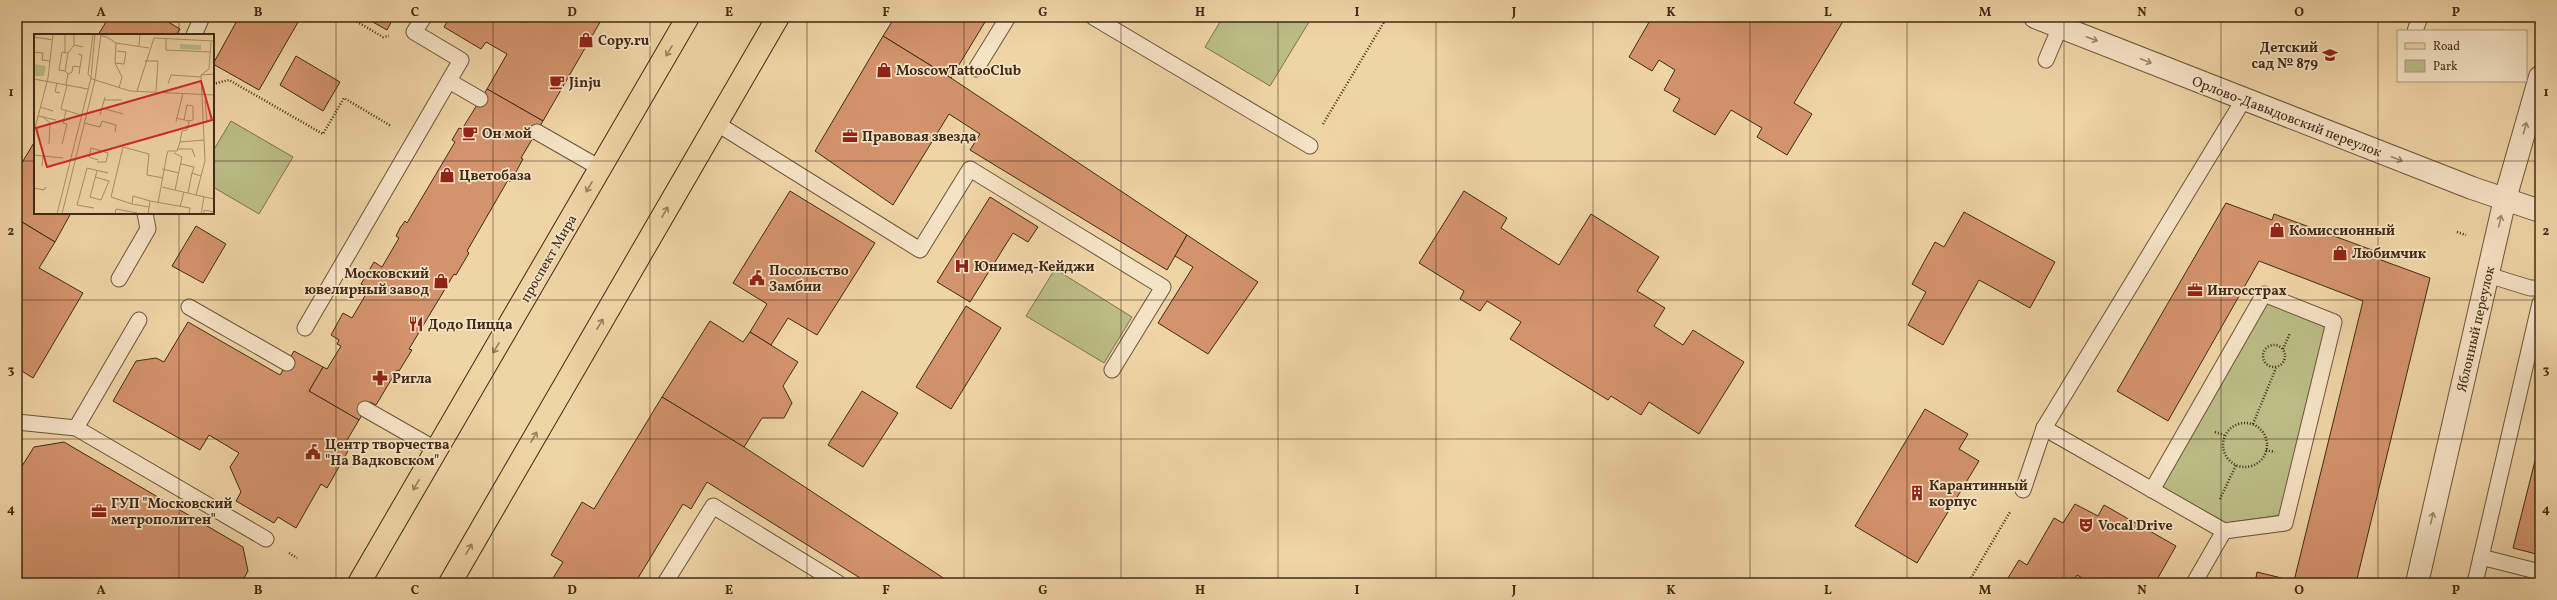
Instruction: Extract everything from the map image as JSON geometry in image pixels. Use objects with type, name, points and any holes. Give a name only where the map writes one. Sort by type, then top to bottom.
[{"type":"main road","name":"проспект Мира","points":[[359,583],[688,17]]},
{"type":"main road","points":[[450,583],[778,17]]},
{"type":"street","name":"Орлово-Давыдовский переулок","points":[[2035,17],[2244,99],[2540,211]]},
{"type":"street","name":"Яблонный переулок","points":[[2417,583],[2506,199],[2540,77]]},
{"type":"lane","points":[[194,34],[202,17]]},
{"type":"lane","points":[[305,328],[461,60],[414,32],[424,17]]},
{"type":"lane","points":[[976,70],[1008,17]]},
{"type":"lane","points":[[1094,17],[1310,146]]},
{"type":"lane","points":[[2415,30],[2420,17]]},
{"type":"lane","points":[[2046,60],[2060,27]]},
{"type":"lane","points":[[449,81],[480,99]]},
{"type":"lane","points":[[2023,490],[2044,428],[2244,99]]},
{"type":"lane","points":[[716,123],[920,250],[970,169],[1163,287],[1112,370]]},
{"type":"lane","points":[[537,132],[600,168]]},
{"type":"lane","points":[[119,279],[148,229],[145,214]]},
{"type":"lane","points":[[2488,275],[2530,288],[2540,288]]},
{"type":"lane","points":[[2044,428],[2208,523],[2224,531],[2285,523],[2334,322],[2264,294],[2152,490]]},
{"type":"lane","points":[[2475,583],[2540,303]]},
{"type":"lane","points":[[189,307],[287,363]]},
{"type":"lane","points":[[76,428],[139,320]]},
{"type":"lane","points":[[366,409],[437,450]]},
{"type":"lane","points":[[17,422],[76,428],[266,539]]},
{"type":"lane","points":[[665,583],[713,506],[838,583]]},
{"type":"lane","points":[[2194,583],[2224,531]]},
{"type":"lane","points":[[2481,557],[2540,572]]},
{"type":"path","points":[[349,17],[383,37],[414,32]]},
{"type":"path","points":[[1310,146],[1387,17]]},
{"type":"path","points":[[214,84],[229,80],[323,134],[344,98],[415,139]]},
{"type":"path","points":[[2253,424],[2276,368],[2285,361],[2286,355],[2283,349],[2273,345],[2267,347],[2263,358],[2270,367],[2276,368]]},
{"type":"path","points":[[2238,423],[2253,424],[2260,429],[2267,442],[2263,457],[2251,466],[2236,465],[2225,455],[2223,447],[2224,435],[2231,427],[2238,423]]},
{"type":"path","points":[[2208,523],[2236,465]]},
{"type":"path","points":[[1968,583],[2023,490]]},
{"type":"green space","points":[[1223,17],[1312,17],[1270,86],[1205,47]]},
{"type":"green space","points":[[231,121],[293,157],[259,214],[214,188],[214,149]]},
{"type":"green space","points":[[1055,269],[1132,317],[1104,363],[1026,316]]},
{"type":"green space","points":[[2266,301],[2328,327],[2281,515],[2226,523],[2162,487]]},
{"type":"building","points":[[109,17],[160,17],[180,29],[177,34],[99,34]]},
{"type":"building","points":[[239,17],[301,17],[259,90],[214,65]]},
{"type":"building","points":[[364,17],[394,17],[387,30]]},
{"type":"building","points":[[450,17],[603,17],[543,121],[487,89],[507,54],[486,42],[481,49],[444,27]]},
{"type":"building","points":[[895,17],[988,17],[951,78],[883,36]]},
{"type":"building","points":[[1652,17],[1845,18],[1794,103],[1812,114],[1787,155],[1757,137],[1762,128],[1731,110],[1715,135],[1673,111],[1680,99],[1664,90],[1675,70],[1659,60],[1652,71],[1629,57]]},
{"type":"building","points":[[883,36],[951,78],[1187,235],[1167,270],[970,150],[980,134],[949,114],[893,205],[815,151]]},
{"type":"building","points":[[296,56],[340,82],[323,111],[280,85]]},
{"type":"building","points":[[487,89],[543,121],[521,158],[523,159],[510,182],[508,180],[467,251],[469,253],[456,275],[454,274],[409,349],[412,350],[399,371],[397,370],[376,405],[370,402],[359,420],[309,391],[323,367],[327,369],[341,346],[337,344],[339,340],[331,335],[343,313],[352,318],[369,289],[361,284],[374,262],[382,267],[399,238],[396,236],[400,228],[405,221],[407,223],[455,142],[452,140],[459,128],[462,129]]},
{"type":"building","points":[[34,143],[34,214],[70,214],[55,242],[17,219],[17,171]]},
{"type":"building","points":[[790,191],[875,243],[817,335],[788,318],[771,345],[750,332],[767,304],[733,283]]},
{"type":"building","points":[[1464,191],[1507,218],[1501,228],[1559,265],[1591,214],[1659,257],[1637,291],[1665,308],[1654,326],[1683,345],[1693,330],[1744,362],[1699,434],[1649,402],[1641,415],[1611,396],[1608,400],[1510,339],[1521,322],[1487,301],[1480,311],[1460,299],[1464,291],[1419,263]]},
{"type":"building","points":[[990,197],[1038,227],[1028,242],[1013,233],[970,302],[937,282]]},
{"type":"building","points":[[2226,203],[2272,220],[2274,214],[2383,254],[2381,260],[2430,278],[2356,583],[2255,583],[2257,572],[2294,581],[2363,301],[2259,261],[2168,421],[2117,391]]},
{"type":"building","points":[[1964,212],[2055,262],[2030,308],[1979,280],[1943,345],[1908,325],[1926,292],[1912,284],[1935,242],[1944,247]]},
{"type":"building","points":[[17,219],[55,242],[39,268],[83,293],[33,378],[17,368]]},
{"type":"building","points":[[196,226],[226,244],[203,283],[172,266]]},
{"type":"building","points":[[1187,235],[1258,282],[1208,354],[1158,323],[1193,267],[1175,256]]},
{"type":"building","points":[[966,306],[1001,328],[951,409],[916,387]]},
{"type":"building","points":[[710,321],[743,342],[750,332],[798,362],[783,386],[792,403],[784,418],[762,418],[744,447],[662,397]]},
{"type":"building","points":[[188,322],[280,375],[294,351],[323,367],[309,391],[359,420],[343,447],[348,451],[327,488],[321,484],[296,528],[278,517],[274,523],[236,501],[241,492],[230,467],[239,453],[209,435],[200,450],[113,401],[136,361],[156,358],[164,362]]},
{"type":"building","points":[[862,391],[898,413],[863,467],[828,445]]},
{"type":"building","points":[[662,397],[744,447],[951,583],[868,583],[707,482],[691,509],[683,504],[635,583],[550,583],[563,562],[551,555],[582,502],[594,509]]},
{"type":"building","name":"Карантинный корпус","points":[[1925,409],[1968,434],[1959,449],[1979,461],[1917,563],[1855,526]]},
{"type":"building","points":[[2540,441],[2540,555],[2513,548]]},
{"type":"building","name":"ГУП \"Московский метрополитен\"","points":[[64,442],[243,547],[248,571],[241,583],[17,583],[17,474],[34,447]]},
{"type":"building","points":[[2075,504],[2098,516],[2104,505],[2176,546],[2155,583],[2091,583],[2077,575],[2073,583],[2005,583],[2019,560],[2027,565],[2054,518],[2063,523]]},
{"type":"place","name":"Copy.ru","points":[[586,40]]},
{"type":"place","name":"Детский сад № 879","points":[[2330,55]]},
{"type":"place","name":"MoscowTattooClub","points":[[884,70]]},
{"type":"place","name":"Jinju","points":[[557,82]]},
{"type":"place","name":"Он мой","points":[[470,133]]},
{"type":"place","name":"Правовая звезда","points":[[850,136]]},
{"type":"place","name":"Цветобаза","points":[[447,175]]},
{"type":"place","name":"Комиссионный","points":[[2277,230]]},
{"type":"place","name":"Любимчик","points":[[2340,253]]},
{"type":"place","name":"Юнимед-Кейджи","points":[[962,266]]},
{"type":"place","name":"Посольство Замбии","points":[[757,278]]},
{"type":"place","name":"Московский ювелирный завод","points":[[441,281]]},
{"type":"place","name":"Ингосстрах","points":[[2195,290]]},
{"type":"place","name":"Додо Пицца","points":[[416,324]]},
{"type":"place","name":"Ригла","points":[[380,378]]},
{"type":"place","name":"Центр творчества \"На Вадковском\"","points":[[313,452]]},
{"type":"place","name":"Карантинный корпус","points":[[1917,493]]},
{"type":"place","name":"ГУП \"Московский метрополитен\"","points":[[99,511]]},
{"type":"place","name":"Vocal Drive","points":[[2086,525]]}]
